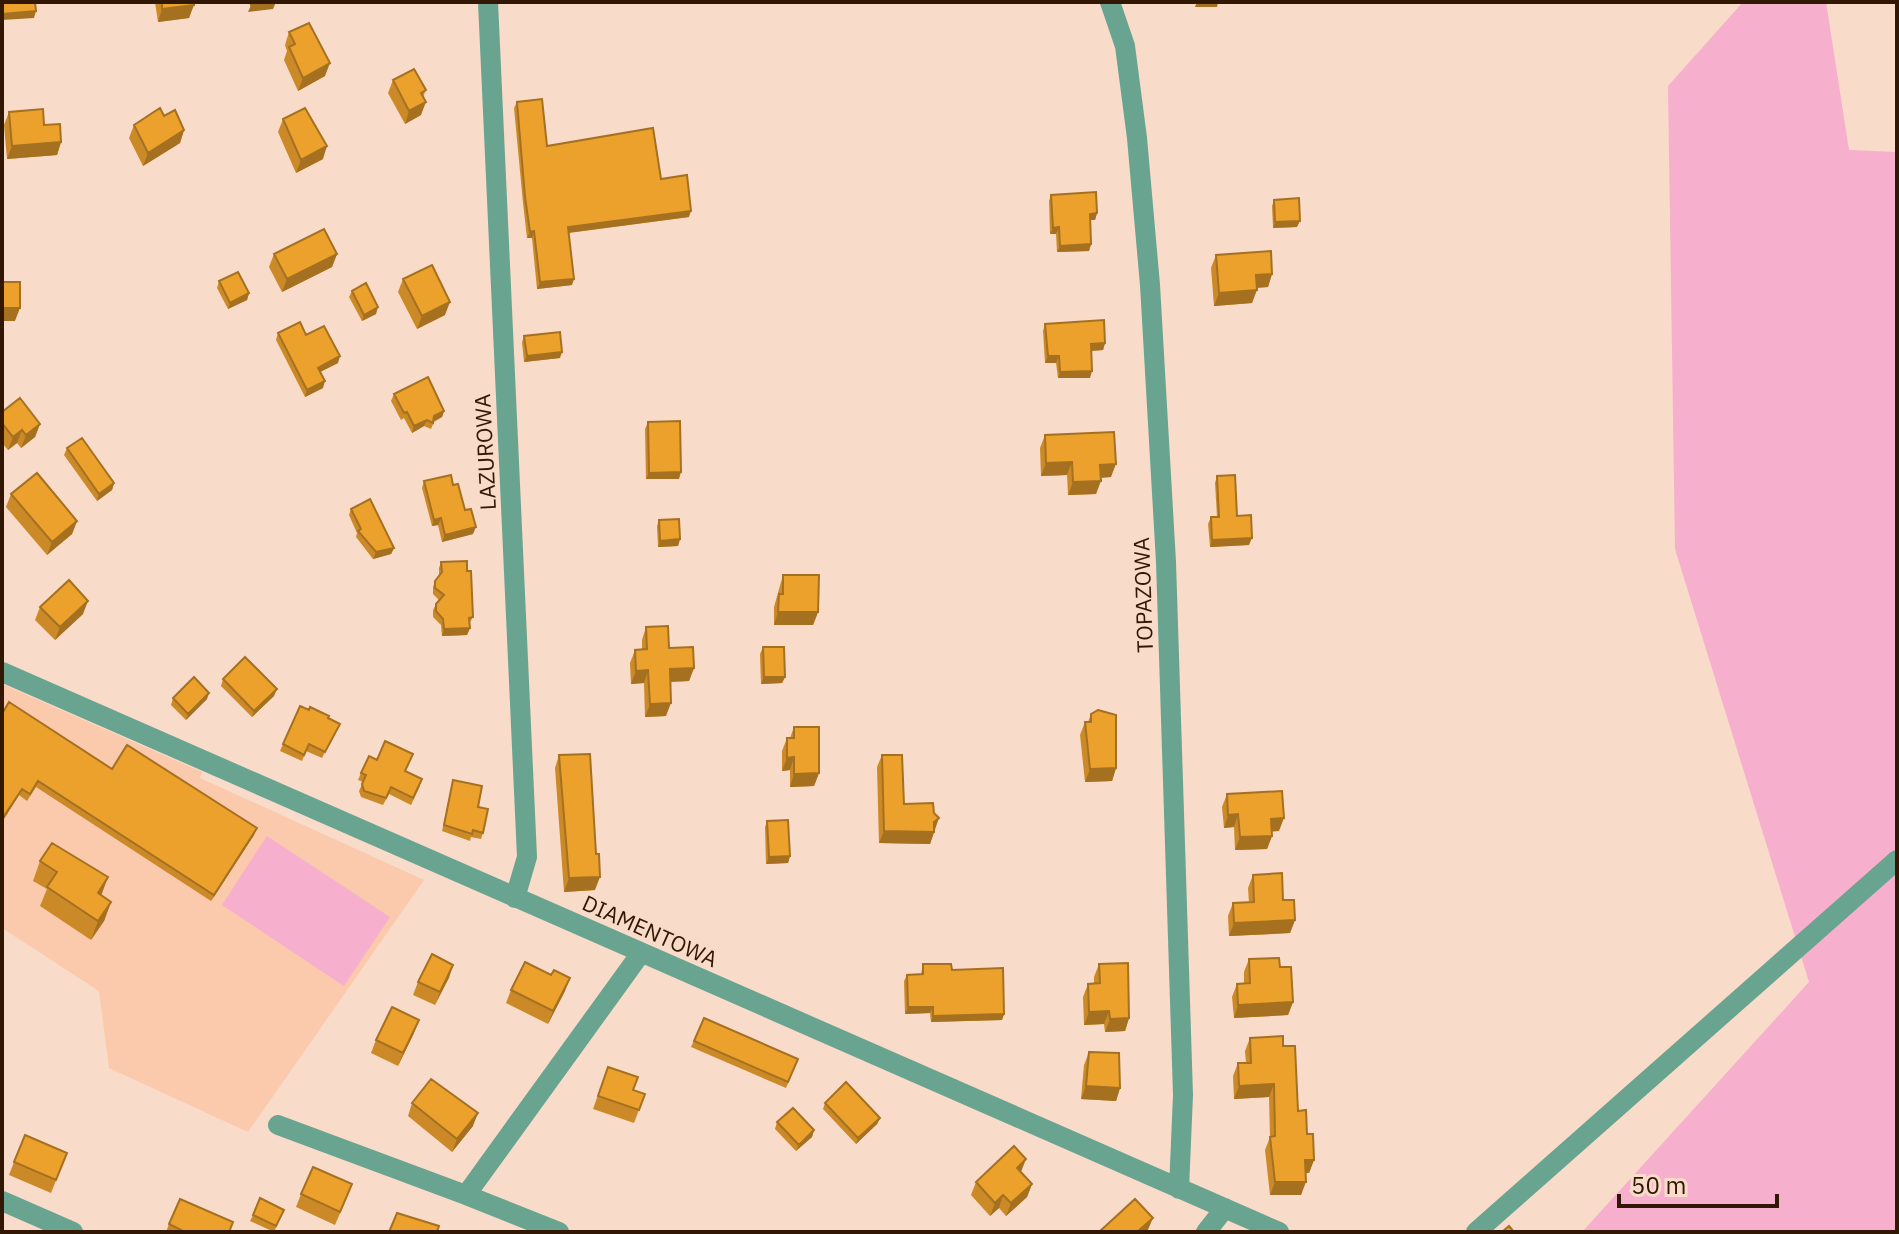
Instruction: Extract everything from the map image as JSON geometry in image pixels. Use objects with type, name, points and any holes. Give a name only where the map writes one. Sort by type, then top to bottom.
[{"type":"street","name":"LAZUROWA","points":[[488,2],[527,857],[515,898]]},
{"type":"street","name":"TOPAZOWA","points":[[1110,2],[1125,46],[1150,285],[1165,546],[1183,1095],[1179,1189]]},
{"type":"street","name":"DIAMENTOWA","points":[[2,672],[1279,1232]]},
{"type":"street","points":[[1476,1232],[1897,860]]},
{"type":"street","points":[[466,1195],[641,953]]},
{"type":"street","points":[[278,1125],[559,1232]]},
{"type":"street","points":[[2,1201],[73,1232]]},
{"type":"street","points":[[1206,1232],[1225,1208]]},
{"type":"shaded area","points":[[1743,2],[1826,2],[1849,150],[1897,152],[1897,1232],[1582,1232],[1809,982],[1675,549],[1668,86]]},
{"type":"shaded area","points":[[2,684],[202,772],[200,778],[424,880],[248,1132],[109,1068],[99,991],[2,928]]},
{"type":"shaded area","points":[[267,836],[390,917],[344,986],[222,905]]},
{"type":"building","points":[[2,2],[35,2],[36,11],[2,14]]},
{"type":"building","points":[[162,2],[194,2],[194,5],[162,9]]},
{"type":"building","points":[[309,23],[330,63],[303,78],[289,47],[295,44],[289,32]]},
{"type":"building","points":[[414,69],[426,90],[421,93],[426,102],[409,111],[393,80]]},
{"type":"building","points":[[542,99],[547,146],[653,128],[661,179],[687,175],[691,211],[568,227],[574,279],[540,282],[534,231],[530,232],[525,197],[517,102]]},
{"type":"building","points":[[160,108],[164,116],[175,110],[184,130],[148,153],[134,125]]},
{"type":"building","points":[[305,108],[327,146],[301,160],[283,119]]},
{"type":"building","points":[[43,109],[44,125],[60,124],[61,142],[12,146],[9,112]]},
{"type":"building","points":[[1096,192],[1097,213],[1090,214],[1091,244],[1060,246],[1059,227],[1053,228],[1051,195]]},
{"type":"building","points":[[1299,198],[1300,221],[1275,222],[1274,200]]},
{"type":"building","points":[[324,229],[337,254],[287,279],[274,254]]},
{"type":"building","points":[[1271,251],[1272,274],[1256,275],[1257,290],[1219,293],[1216,255]]},
{"type":"building","points":[[432,265],[450,302],[422,316],[403,279]]},
{"type":"building","points":[[238,272],[249,293],[230,303],[219,281]]},
{"type":"building","points":[[2,282],[20,282],[20,308],[2,308]]},
{"type":"building","points":[[366,283],[378,307],[364,315],[352,291]]},
{"type":"building","points":[[1104,320],[1105,343],[1091,344],[1092,371],[1060,372],[1059,356],[1048,356],[1045,324]]},
{"type":"building","points":[[300,322],[306,335],[324,326],[340,356],[318,368],[325,381],[307,390],[278,333]]},
{"type":"building","points":[[560,332],[562,352],[527,356],[524,336]]},
{"type":"building","points":[[428,377],[444,411],[434,416],[433,423],[427,420],[414,426],[394,394]]},
{"type":"building","points":[[20,398],[40,424],[26,435],[22,430],[13,437],[2,423],[2,412]]},
{"type":"building","points":[[680,421],[681,472],[649,473],[648,422]]},
{"type":"building","points":[[1114,432],[1116,464],[1100,465],[1101,481],[1073,482],[1072,462],[1046,463],[1045,435]]},
{"type":"building","points":[[82,438],[114,483],[99,494],[67,448]]},
{"type":"building","points":[[37,473],[77,521],[52,542],[11,494]]},
{"type":"building","points":[[451,475],[453,485],[458,484],[465,510],[471,509],[476,527],[445,535],[441,518],[434,520],[424,481]]},
{"type":"building","points":[[1235,475],[1237,516],[1251,515],[1252,538],[1212,540],[1211,517],[1219,517],[1217,476]]},
{"type":"building","points":[[370,499],[394,548],[376,552],[358,531],[361,529],[351,509]]},
{"type":"building","points":[[679,519],[680,539],[660,541],[659,520]]},
{"type":"building","points":[[467,561],[467,571],[471,571],[473,617],[469,618],[470,628],[444,629],[443,619],[436,611],[436,604],[444,595],[435,588],[435,581],[442,572],[441,562]]},
{"type":"building","points":[[783,575],[819,575],[818,612],[778,612],[779,594],[783,594]]},
{"type":"building","points":[[69,580],[88,601],[60,627],[40,607]]},
{"type":"building","points":[[668,626],[669,648],[693,647],[694,668],[670,669],[671,703],[650,704],[648,670],[636,671],[635,650],[647,649],[646,627]]},
{"type":"building","points":[[763,647],[784,647],[785,677],[764,677]]},
{"type":"building","points":[[245,657],[277,689],[254,711],[223,679]]},
{"type":"building","points":[[194,677],[209,693],[188,714],[173,698]]},
{"type":"building","points":[[9,702],[112,769],[127,745],[257,828],[214,895],[38,781],[30,794],[22,789],[2,819],[2,714]]},
{"type":"building","points":[[300,706],[309,710],[310,707],[340,724],[325,752],[309,744],[304,755],[283,744]]},
{"type":"building","points":[[1098,710],[1116,715],[1116,768],[1090,769],[1085,722],[1091,722],[1091,714]]},
{"type":"building","points":[[794,727],[819,727],[819,773],[794,774],[794,757],[787,758],[787,738],[794,738]]},
{"type":"building","points":[[385,741],[413,754],[405,771],[422,779],[413,798],[391,787],[386,798],[364,791],[362,784],[366,775],[361,773],[369,756],[377,760]]},
{"type":"building","points":[[590,754],[600,877],[569,878],[559,755]]},
{"type":"building","points":[[882,755],[902,755],[904,804],[933,803],[934,813],[939,818],[934,822],[934,832],[884,831]]},
{"type":"building","points":[[453,780],[482,786],[478,807],[488,809],[483,833],[473,830],[472,834],[444,825]]},
{"type":"building","points":[[1282,791],[1284,818],[1271,819],[1272,836],[1240,837],[1238,814],[1228,815],[1227,794]]},
{"type":"building","points":[[788,820],[790,856],[769,857],[767,821]]},
{"type":"building","points":[[52,843],[108,877],[98,893],[111,902],[98,921],[47,887],[57,872],[40,861]]},
{"type":"building","points":[[1282,873],[1283,900],[1294,900],[1295,920],[1234,923],[1233,903],[1254,902],[1253,875]]},
{"type":"building","points":[[432,954],[453,965],[440,992],[418,982]]},
{"type":"building","points":[[1279,958],[1280,967],[1291,967],[1293,1002],[1238,1005],[1237,984],[1250,983],[1249,959]]},
{"type":"building","points":[[525,962],[551,975],[554,970],[570,978],[553,1011],[511,990]]},
{"type":"building","points":[[1128,963],[1129,1018],[1110,1019],[1109,1011],[1089,1012],[1088,984],[1100,983],[1099,964]]},
{"type":"building","points":[[923,964],[951,964],[952,970],[1003,968],[1004,1014],[933,1016],[933,1007],[908,1007],[907,975],[923,974]]},
{"type":"building","points":[[392,1007],[419,1020],[403,1053],[376,1040]]},
{"type":"building","points":[[704,1018],[798,1059],[788,1082],[694,1041]]},
{"type":"building","points":[[1283,1036],[1283,1046],[1295,1046],[1298,1111],[1306,1110],[1307,1134],[1313,1134],[1314,1160],[1305,1160],[1306,1182],[1275,1182],[1270,1137],[1275,1136],[1274,1084],[1239,1086],[1238,1063],[1251,1063],[1250,1038]]},
{"type":"building","points":[[1089,1052],[1119,1053],[1120,1088],[1086,1086]]},
{"type":"building","points":[[608,1067],[638,1077],[633,1090],[645,1094],[639,1110],[598,1096]]},
{"type":"building","points":[[431,1079],[478,1113],[457,1139],[412,1103]]},
{"type":"building","points":[[846,1082],[880,1118],[858,1138],[825,1103]]},
{"type":"building","points":[[793,1108],[814,1130],[799,1145],[777,1122]]},
{"type":"building","points":[[25,1135],[67,1153],[56,1180],[14,1162]]},
{"type":"building","points":[[1014,1146],[1026,1159],[1017,1168],[1032,1184],[1011,1203],[1003,1195],[995,1203],[976,1182]]},
{"type":"building","points":[[313,1167],[352,1184],[340,1212],[301,1194]]},
{"type":"building","points":[[260,1198],[284,1210],[276,1226],[253,1215]]},
{"type":"building","points":[[180,1199],[233,1222],[229,1232],[185,1232],[169,1224]]},
{"type":"building","points":[[1135,1199],[1153,1218],[1137,1232],[1099,1232]]},
{"type":"building","points":[[397,1213],[439,1226],[437,1232],[389,1232]]}]
